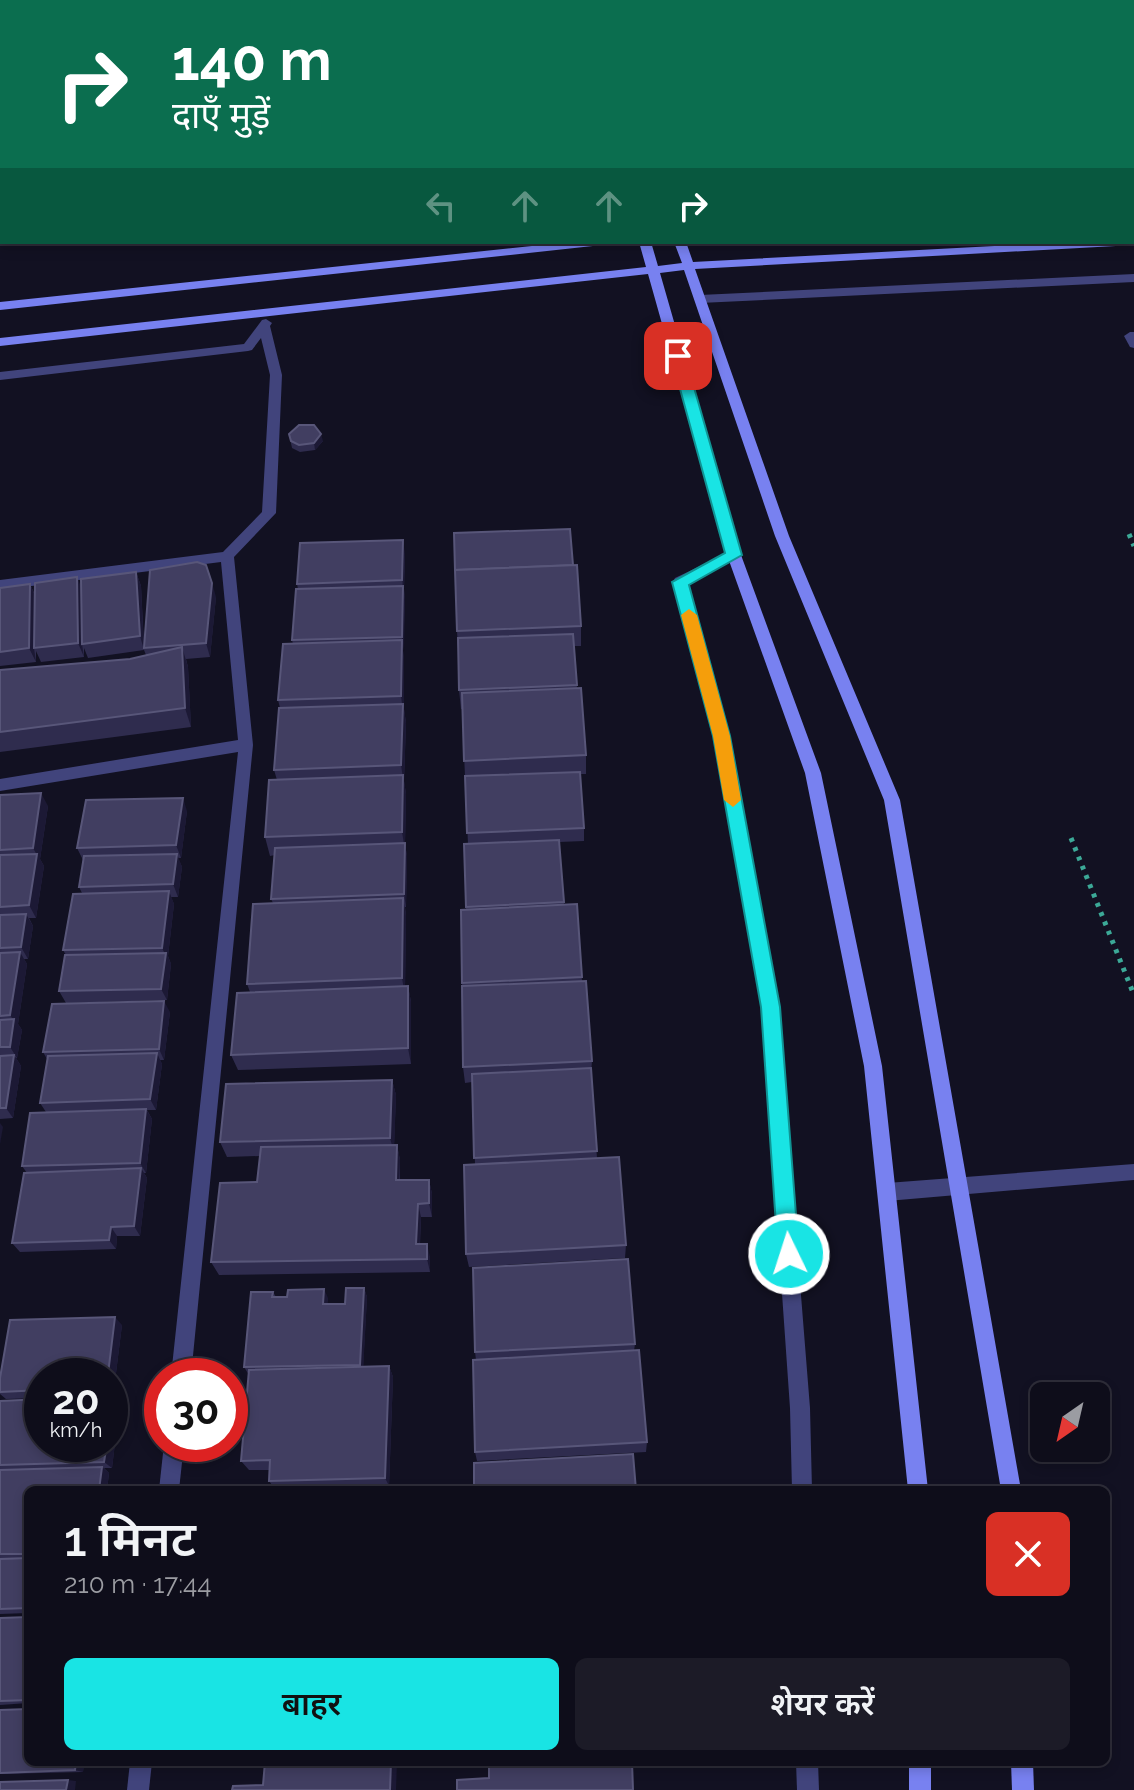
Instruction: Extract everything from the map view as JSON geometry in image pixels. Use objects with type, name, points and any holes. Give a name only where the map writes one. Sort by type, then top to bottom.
[{"type":"street","points":[[0,306],[583,244]]},
{"type":"street","points":[[646,244],[734,555],[813,773],[873,1066],[918,1486]]},
{"type":"street","points":[[681,244],[782,536],[892,800],[1010,1486]]},
{"type":"street","points":[[0,342],[688,266],[1097,244]]},
{"type":"street","points":[[700,299],[1134,278]]},
{"type":"street","points":[[0,376],[248,347],[274,312]]},
{"type":"street","points":[[0,585],[227,556],[269,513],[276,375],[264,327]]},
{"type":"street","points":[[1134,336],[1130,336],[1134,344]]},
{"type":"street","points":[[734,555],[680,582],[721,736],[770,1007],[799,1392],[802,1486]]},
{"type":"street","points":[[183,1358],[246,745],[227,556]]},
{"type":"street","points":[[0,785],[246,745]]},
{"type":"street","points":[[887,1192],[1134,1172]]},
{"type":"street","points":[[169,1486],[172,1462]]},
{"type":"street","points":[[138,1790],[141,1766]]},
{"type":"street","points":[[807,1766],[808,1790]]},
{"type":"street","points":[[920,1766],[920,1790]]},
{"type":"street","points":[[1022,1766],[1023,1790]]},
{"type":"path","points":[[1129,534],[1134,546]]},
{"type":"path","points":[[1071,838],[1134,995]]},
{"type":"building","points":[[299,425],[314,425],[321,434],[314,443],[299,445],[291,441],[289,434]]},
{"type":"building","points":[[570,529],[573,565],[455,570],[454,533]]},
{"type":"building","points":[[403,540],[402,580],[297,584],[300,543]]},
{"type":"building","points":[[197,562],[206,565],[212,583],[206,643],[144,648],[150,570]]},
{"type":"building","points":[[577,565],[581,626],[457,631],[455,570]]},
{"type":"building","points":[[136,572],[140,636],[82,644],[81,579]]},
{"type":"building","points":[[77,577],[78,643],[34,648],[35,583]]},
{"type":"building","points":[[30,584],[29,648],[0,652],[0,588]]},
{"type":"building","points":[[403,586],[402,637],[292,640],[296,589]]},
{"type":"building","points":[[573,634],[577,685],[459,690],[458,638]]},
{"type":"building","points":[[402,640],[401,696],[278,700],[283,644]]},
{"type":"building","points":[[182,647],[185,708],[0,732],[0,670],[130,659]]},
{"type":"building","points":[[581,688],[586,755],[464,761],[462,693]]},
{"type":"building","points":[[403,704],[401,765],[274,770],[279,708]]},
{"type":"building","points":[[580,772],[584,828],[467,833],[465,776]]},
{"type":"building","points":[[403,775],[402,832],[265,837],[269,780]]},
{"type":"building","points":[[41,793],[33,848],[0,850],[0,795]]},
{"type":"building","points":[[183,798],[176,845],[77,848],[86,800]]},
{"type":"building","points":[[559,840],[564,902],[466,907],[464,844]]},
{"type":"building","points":[[405,843],[404,894],[271,899],[275,848]]},
{"type":"building","points":[[37,854],[29,905],[0,907],[0,855]]},
{"type":"building","points":[[177,854],[173,884],[79,887],[84,856]]},
{"type":"building","points":[[169,891],[162,948],[63,950],[73,894]]},
{"type":"building","points":[[403,898],[402,978],[247,984],[253,904]]},
{"type":"building","points":[[577,904],[582,977],[462,983],[461,910]]},
{"type":"building","points":[[26,914],[21,947],[0,948],[0,915]]},
{"type":"building","points":[[20,952],[10,1015],[0,1016],[0,953]]},
{"type":"building","points":[[166,953],[161,989],[59,991],[65,955]]},
{"type":"building","points":[[586,981],[592,1061],[463,1067],[462,986]]},
{"type":"building","points":[[408,986],[408,1048],[231,1055],[237,993]]},
{"type":"building","points":[[164,1001],[159,1049],[43,1052],[52,1004]]},
{"type":"building","points":[[14,1019],[10,1047],[0,1047],[0,1020]]},
{"type":"building","points":[[157,1053],[150,1099],[40,1103],[48,1056]]},
{"type":"building","points":[[14,1055],[6,1108],[0,1108],[0,1056]]},
{"type":"building","points":[[591,1068],[597,1151],[474,1158],[472,1074]]},
{"type":"building","points":[[392,1080],[390,1138],[220,1142],[226,1084]]},
{"type":"building","points":[[146,1109],[140,1163],[22,1166],[30,1113]]},
{"type":"building","points":[[397,1145],[396,1180],[429,1180],[429,1203],[418,1204],[416,1244],[427,1244],[427,1259],[211,1262],[220,1183],[257,1182],[261,1147]]},
{"type":"building","points":[[619,1157],[626,1245],[466,1254],[464,1165]]},
{"type":"building","points":[[141,1168],[134,1226],[111,1227],[109,1240],[12,1243],[24,1173]]},
{"type":"building","points":[[628,1259],[635,1344],[475,1352],[473,1268]]},
{"type":"building","points":[[346,1288],[364,1288],[360,1365],[248,1367],[248,1358],[245,1358],[251,1292],[273,1292],[272,1297],[287,1297],[288,1290],[324,1289],[323,1304],[345,1304]]},
{"type":"building","points":[[115,1317],[110,1358],[24,1358],[24,1391],[0,1392],[10,1320]]},
{"type":"building","points":[[639,1350],[647,1442],[475,1452],[473,1360]]},
{"type":"building","points":[[389,1366],[385,1478],[269,1481],[270,1460],[248,1461],[249,1370]]},
{"type":"building","points":[[24,1400],[24,1462],[104,1462],[0,1465],[0,1401]]},
{"type":"building","points":[[633,1454],[636,1486],[474,1486],[474,1463]]},
{"type":"building","points":[[102,1467],[100,1486],[24,1486],[24,1554],[0,1554],[0,1470]]},
{"type":"building","points":[[24,1558],[24,1608],[0,1609],[0,1559]]},
{"type":"building","points":[[24,1617],[24,1700],[0,1701],[0,1618]]},
{"type":"building","points":[[24,1709],[24,1766],[76,1766],[75,1770],[0,1773],[0,1710]]},
{"type":"building","points":[[265,1766],[391,1766],[390,1790],[232,1790],[233,1786],[263,1785]]},
{"type":"building","points":[[489,1766],[632,1766],[633,1790],[457,1790],[457,1780],[489,1778]]},
{"type":"building","points":[[68,1780],[66,1790],[0,1790],[0,1782]]},
{"type":"slow traffic","points":[[689,615],[721,736],[733,800]]},
{"type":"route","points":[[678,356],[734,555],[680,582],[721,736],[770,1007],[789,1254]]}]
